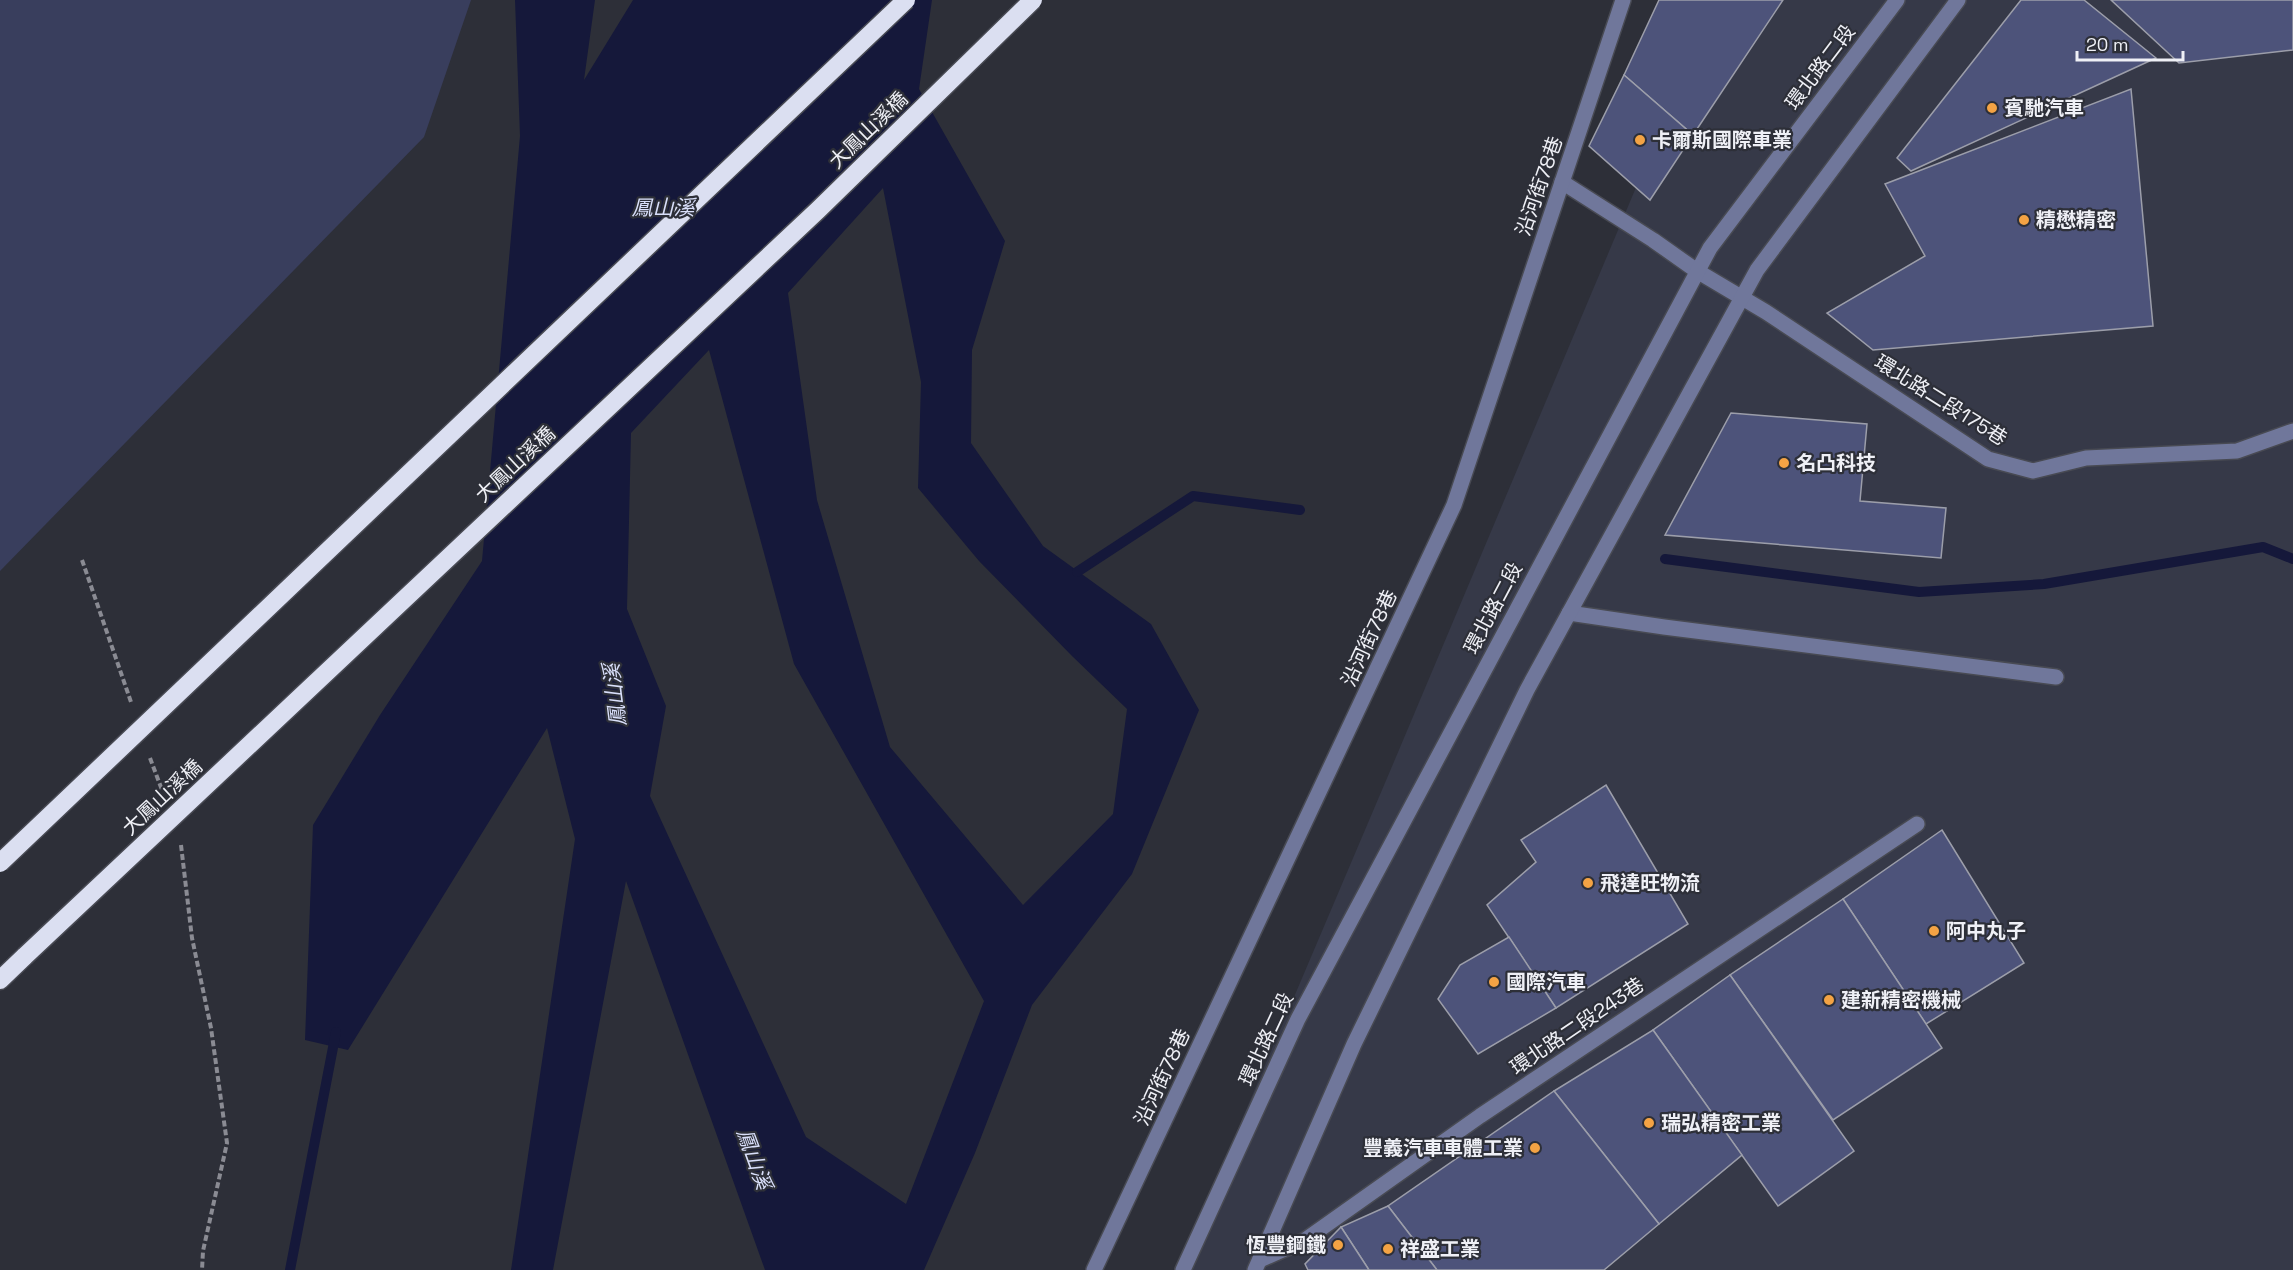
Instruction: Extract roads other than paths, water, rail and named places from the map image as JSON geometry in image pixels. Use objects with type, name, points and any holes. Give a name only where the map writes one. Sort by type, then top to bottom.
[{"type":"highway","points":[[0,863],[906,0]]},
{"type":"highway","name":"大鳳山溪橋","points":[[0,980],[818,210],[1033,0]]},
{"type":"street","name":"沿河街78巷","points":[[1094,1270],[1454,505],[1623,0]]},
{"type":"street","name":"環北路二段","points":[[1183,1270],[1298,1019],[1697,271],[1710,248],[1897,0]]},
{"type":"street","points":[[1257,1265],[1354,1044],[1527,690],[1742,297],[1757,270],[1958,0]]},
{"type":"street","name":"環北路二段175巷","points":[[1562,182],[1988,459],[2033,471],[2086,458],[2237,451],[2293,431]]},
{"type":"street","points":[[1569,613],[2056,677]]},
{"type":"street","name":"環北路二段243巷","points":[[1257,1265],[1305,1240],[1480,1116],[1917,824]]},
{"type":"water","name":"鳳山溪","points":[[515,0],[595,0],[584,80],[633,0],[932,0],[919,89],[1005,241],[972,350],[971,443],[1043,546],[1151,624],[1199,710],[1132,874],[1032,1005],[975,1153],[924,1270],[765,1270],[626,881],[553,1270],[511,1270],[575,839],[547,728],[348,1050],[305,1040],[313,825],[380,715],[482,561],[520,136]],"holes":[[[883,188],[921,382],[918,488],[979,561],[1127,709],[1113,814],[1023,905],[890,747],[817,500],[788,293]],[[709,350],[794,664],[984,1001],[906,1204],[806,1137],[650,796],[666,706],[627,609],[631,433]]]},
{"type":"waterway","points":[[1077,572],[1193,496],[1300,510]]},
{"type":"waterway","points":[[1665,559],[1919,592],[2044,584],[2263,547],[2293,559]]},
{"type":"waterway","points":[[290,1270],[336,1032]]},
{"type":"place","name":"賓馳汽車","points":[[1992,108]]},
{"type":"place","name":"卡爾斯國際車業","points":[[1640,140]]},
{"type":"place","name":"精懋精密","points":[[2024,220]]},
{"type":"place","name":"名凸科技","points":[[1784,463]]},
{"type":"place","name":"飛達旺物流","points":[[1588,883]]},
{"type":"place","name":"阿中丸子","points":[[1934,931]]},
{"type":"place","name":"國際汽車","points":[[1494,982]]},
{"type":"place","name":"建新精密機械","points":[[1829,1000]]},
{"type":"place","name":"瑞弘精密工業","points":[[1649,1123]]},
{"type":"place","name":"豐義汽車車體工業","points":[[1535,1148]]},
{"type":"place","name":"恆豐鋼鐵","points":[[1338,1245]]},
{"type":"place","name":"祥盛工業","points":[[1388,1249]]}]
